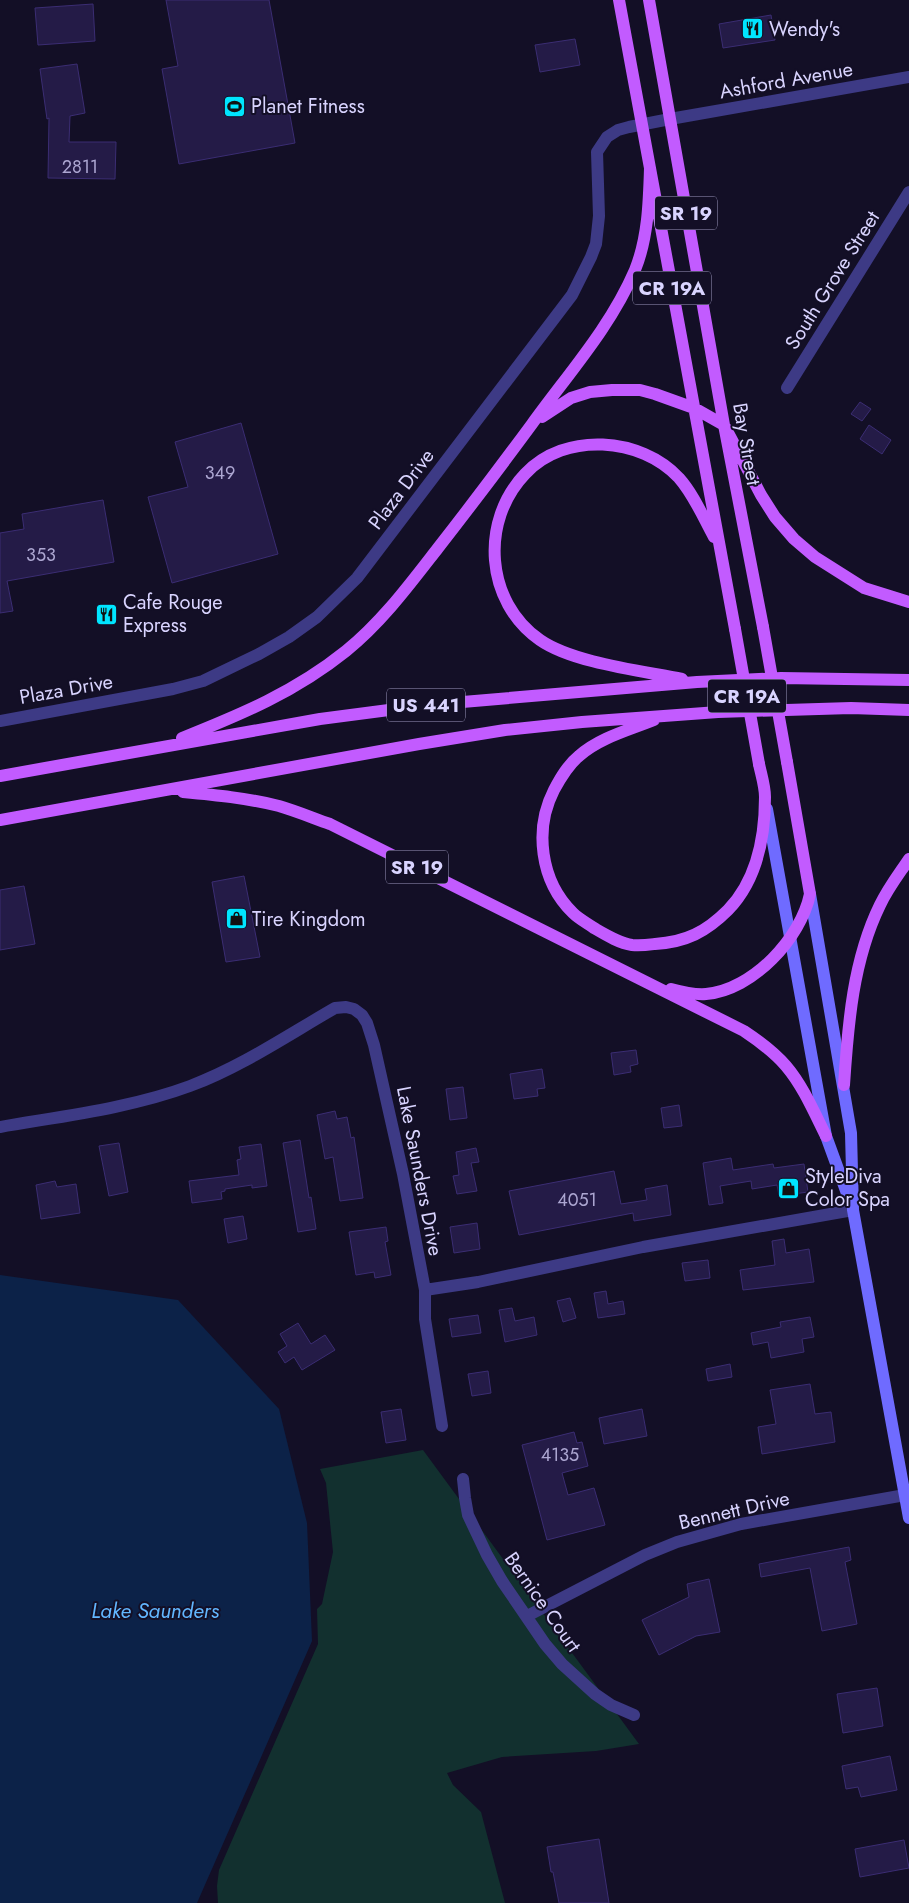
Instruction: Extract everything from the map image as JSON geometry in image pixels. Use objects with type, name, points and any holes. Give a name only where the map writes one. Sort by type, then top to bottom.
[{"type":"main road","name":"SR 19","points":[[157,748],[273,700],[310,677],[346,651],[375,625],[403,593],[608,322],[623,297],[636,268],[642,247],[649,204],[650,168],[619,0]]},
{"type":"main road","name":"Bay Street","points":[[649,0],[724,425],[763,627],[810,894]]},
{"type":"main road","name":"CR 19A","points":[[650,168],[826,1136],[853,1210]]},
{"type":"main road","points":[[532,424],[571,398],[590,392],[640,390],[694,408],[724,425],[761,495],[794,539],[815,557],[864,588],[909,602]]},
{"type":"main road","points":[[697,682],[590,660],[542,642],[529,632],[505,600],[498,583],[494,538],[496,526],[504,507],[516,485],[526,473],[559,452],[578,446],[612,444],[648,455],[663,464],[679,478],[691,494],[719,547]]},
{"type":"main road","name":"US 441","points":[[0,776],[320,719],[427,705],[697,682],[791,678],[909,680]]},
{"type":"main road","name":"US 441","points":[[0,820],[505,730],[665,716],[785,709],[851,708],[909,710]]},
{"type":"main road","points":[[665,716],[603,741],[585,751],[570,766],[551,796],[543,824],[543,856],[559,894],[566,905],[580,919],[604,934],[633,945],[672,943],[697,934],[716,921],[746,888],[755,867],[765,796]]},
{"type":"main road","name":"SR 19","points":[[165,791],[230,796],[263,802],[280,806],[330,824],[509,912],[587,954],[654,985],[688,993],[706,994],[725,990],[740,984],[756,974],[800,925],[807,909],[810,894]]},
{"type":"main road","points":[[844,1085],[852,996],[868,933],[880,905],[909,859]]},
{"type":"main road","name":"CR 19A","points":[[810,894],[851,1133],[853,1210],[909,1518]]},
{"type":"main road","points":[[654,985],[744,1031],[762,1043],[786,1066],[826,1136]]},
{"type":"street","name":"Ashford Avenue","points":[[670,119],[909,77]]},
{"type":"street","name":"Plaza Drive","points":[[0,721],[203,681],[274,645],[323,611],[357,578],[572,295],[596,244],[599,216],[597,152],[607,137],[618,130],[670,119]]},
{"type":"street","name":"South Grove Street","points":[[787,388],[909,192]]},
{"type":"street","name":"Lake Saunders Drive","points":[[0,1127],[84,1112],[165,1094],[192,1085],[230,1067],[335,1008],[346,1007],[354,1009],[362,1015],[374,1044],[403,1174],[425,1290],[425,1319],[442,1426]]},
{"type":"street","points":[[425,1290],[478,1282],[643,1247],[853,1210]]},
{"type":"street","name":"Bernice Court","points":[[463,1479],[464,1498],[468,1516],[502,1582],[545,1644],[595,1694],[611,1705],[634,1714]]},
{"type":"street","name":"Bennett Drive","points":[[527,1616],[598,1578],[677,1542],[741,1524],[905,1495]]},
{"type":"green space","points":[[423,1450],[639,1744],[596,1751],[502,1757],[447,1773],[453,1785],[481,1812],[505,1903],[218,1903],[217,1886],[219,1870],[318,1644],[317,1609],[322,1604],[333,1552],[326,1483],[320,1469]]},
{"type":"water","name":"Lake Saunders","points":[[0,1275],[178,1300],[279,1409],[307,1523],[312,1641],[197,1903],[0,1903]]},
{"type":"building","points":[[166,0],[269,0],[295,143],[179,164],[162,69],[178,66]]},
{"type":"building","points":[[93,4],[95,41],[38,45],[35,8]]},
{"type":"building","points":[[771,15],[775,40],[723,48],[719,24]]},
{"type":"building","points":[[575,39],[580,65],[540,72],[535,45]]},
{"type":"building","points":[[77,64],[85,113],[70,116],[69,142],[116,142],[115,179],[48,178],[49,118],[47,119],[40,69]]},
{"type":"building","points":[[860,402],[871,409],[862,421],[851,414]]},
{"type":"building","points":[[241,423],[278,554],[172,583],[148,497],[188,487],[175,442]]},
{"type":"building","points":[[869,425],[891,440],[882,454],[860,439]]},
{"type":"building","points":[[103,500],[114,562],[7,581],[13,611],[0,613],[0,533],[24,529],[22,514]]},
{"type":"building","name":"Tire Kingdom","points":[[244,876],[260,957],[226,962],[212,882]]},
{"type":"building","points":[[24,886],[35,944],[0,950],[0,890]]},
{"type":"building","points":[[636,1050],[638,1064],[630,1066],[631,1072],[614,1075],[611,1053]]},
{"type":"building","points":[[542,1069],[545,1088],[537,1089],[538,1096],[514,1099],[510,1074]]},
{"type":"building","points":[[463,1087],[467,1118],[450,1120],[446,1089]]},
{"type":"building","points":[[679,1105],[682,1126],[664,1128],[661,1108]]},
{"type":"building","points":[[335,1111],[337,1119],[347,1117],[351,1138],[354,1137],[363,1198],[340,1201],[333,1157],[325,1159],[317,1115]]},
{"type":"building","points":[[300,1140],[316,1229],[298,1232],[283,1143]]},
{"type":"building","points":[[119,1143],[128,1192],[109,1196],[99,1146]]},
{"type":"building","points":[[261,1144],[267,1186],[252,1188],[252,1185],[225,1189],[225,1191],[221,1192],[222,1199],[192,1203],[189,1181],[239,1175],[237,1160],[241,1159],[239,1147]]},
{"type":"building","points":[[476,1148],[479,1162],[471,1163],[477,1191],[457,1194],[453,1176],[459,1175],[456,1152]]},
{"type":"building","points":[[731,1158],[733,1170],[773,1164],[774,1168],[804,1164],[808,1192],[779,1196],[777,1185],[752,1189],[751,1181],[720,1186],[723,1203],[709,1205],[703,1163]]},
{"type":"building","points":[[614,1171],[621,1204],[647,1200],[645,1189],[667,1185],[671,1215],[634,1221],[633,1213],[519,1235],[509,1191]]},
{"type":"building","points":[[55,1181],[57,1187],[76,1184],[80,1213],[41,1219],[36,1185]]},
{"type":"building","points":[[243,1216],[247,1239],[228,1243],[224,1219]]},
{"type":"building","points":[[477,1223],[480,1249],[454,1253],[450,1227]]},
{"type":"building","points":[[386,1227],[388,1241],[385,1242],[391,1275],[375,1278],[374,1272],[356,1275],[349,1232]]},
{"type":"building","points":[[784,1239],[786,1253],[809,1249],[814,1282],[743,1290],[740,1270],[775,1265],[772,1241]]},
{"type":"building","points":[[708,1260],[710,1278],[685,1281],[682,1263]]},
{"type":"building","points":[[606,1291],[608,1304],[623,1301],[625,1314],[598,1318],[594,1293]]},
{"type":"building","points":[[570,1298],[576,1318],[563,1322],[557,1301]]},
{"type":"building","points":[[512,1308],[515,1321],[534,1317],[537,1335],[505,1342],[499,1310]]},
{"type":"building","points":[[478,1315],[481,1333],[452,1337],[449,1319]]},
{"type":"building","points":[[810,1317],[814,1337],[802,1339],[804,1352],[771,1358],[768,1342],[753,1345],[751,1333],[781,1327],[780,1322]]},
{"type":"building","points":[[298,1323],[311,1344],[325,1335],[335,1350],[302,1370],[294,1357],[285,1363],[278,1352],[287,1346],[280,1334]]},
{"type":"building","points":[[730,1364],[732,1377],[708,1381],[706,1369]]},
{"type":"building","points":[[488,1371],[491,1393],[472,1396],[468,1374]]},
{"type":"building","points":[[810,1384],[815,1414],[831,1412],[835,1442],[762,1454],[758,1427],[776,1424],[770,1390]]},
{"type":"building","points":[[401,1409],[406,1440],[386,1443],[381,1412]]},
{"type":"building","points":[[642,1409],[647,1436],[604,1444],[599,1418]]},
{"type":"building","points":[[574,1432],[577,1443],[582,1442],[588,1466],[562,1473],[568,1495],[594,1488],[605,1525],[547,1540],[522,1445]]},
{"type":"building","points":[[849,1547],[851,1560],[845,1562],[857,1624],[822,1631],[810,1568],[761,1577],[759,1564]]},
{"type":"building","points":[[709,1579],[720,1632],[696,1636],[659,1655],[642,1620],[689,1597],[687,1584]]},
{"type":"building","points":[[877,1688],[883,1726],[843,1733],[837,1694]]},
{"type":"building","points":[[890,1756],[897,1790],[861,1797],[858,1787],[846,1789],[842,1766]]},
{"type":"building","points":[[599,1839],[609,1903],[559,1903],[547,1847]]},
{"type":"building","points":[[904,1840],[909,1868],[860,1877],[855,1849]]},
{"type":"place","name":"Wendy's","points":[[753,29]]},
{"type":"place","name":"Planet Fitness","points":[[235,106]]},
{"type":"place","name":"Cafe Rouge Express","points":[[107,614]]},
{"type":"place","name":"Tire Kingdom","points":[[236,919]]},
{"type":"place","name":"StyleDiva Color Spa","points":[[789,1188]]}]
